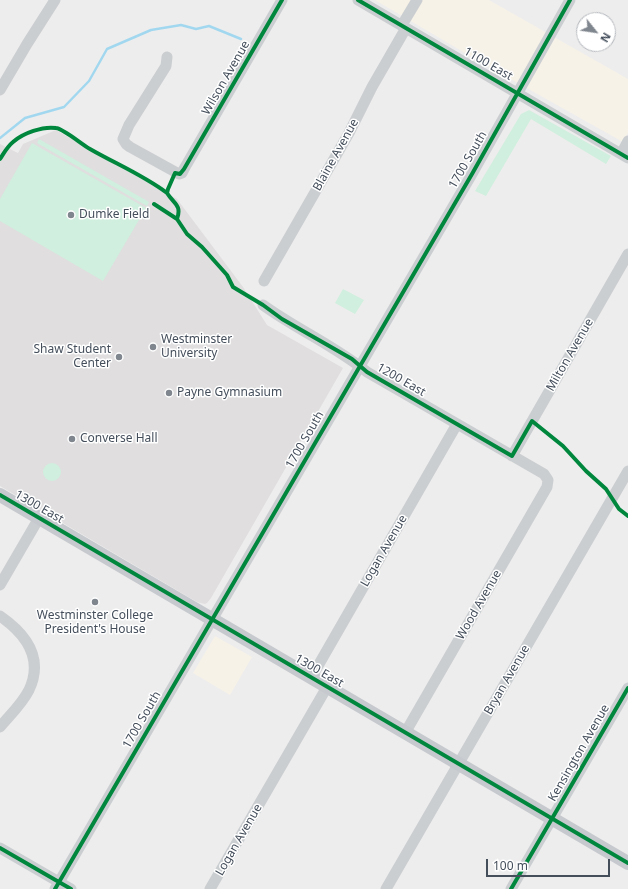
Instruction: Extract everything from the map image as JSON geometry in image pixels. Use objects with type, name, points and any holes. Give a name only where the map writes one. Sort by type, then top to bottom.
[{"type":"main road","name":"1300 East","points":[[0,495],[628,863]]},
{"type":"street","points":[[0,90],[55,0]]},
{"type":"street","name":"Wilson Avenue","points":[[167,57],[166,66],[129,125],[123,139],[130,147],[177,174],[182,173],[282,0]]},
{"type":"street","name":"1100 East","points":[[358,0],[625,156]]},
{"type":"street","name":"Blaine Avenue","points":[[264,281],[349,133],[417,0]]},
{"type":"street","name":"1700 South","points":[[57,886],[360,366],[570,0]]},
{"type":"street","points":[[625,156],[628,142]]},
{"type":"street","name":"Milton Avenue","points":[[512,456],[628,254]]},
{"type":"street","name":"1200 East","points":[[262,304],[282,319],[352,359],[367,372],[547,477]]},
{"type":"street","name":"Logan Avenue","points":[[311,678],[457,424]]},
{"type":"street","name":"Bryan Avenue","points":[[386,889],[628,471]]},
{"type":"street","name":"Wood Avenue","points":[[406,733],[547,487],[547,477]]},
{"type":"street","points":[[0,584],[39,518]]},
{"type":"street","points":[[0,616],[20,632],[25,638],[34,663],[34,672],[28,690],[0,727]]},
{"type":"street","name":"Logan Avenue","points":[[210,889],[327,687]]},
{"type":"street","name":"Kensington Avenue","points":[[511,889],[628,688]]},
{"type":"street","points":[[0,848],[57,886],[71,889]]},
{"type":"shaded area","points":[[375,0],[489,0],[576,49],[576,52],[580,52],[628,79],[628,133],[623,142],[482,63]]},
{"type":"shaded area","name":"Westminster University","points":[[56,130],[177,199],[243,287],[267,325],[343,368],[211,598],[205,604],[197,602],[0,486],[0,144],[18,153],[23,144]]},
{"type":"shaded area","points":[[215,636],[252,657],[230,695],[193,673]]},
{"type":"green space","points":[[529,110],[611,156],[606,164],[531,119],[486,196],[475,191],[521,114]]},
{"type":"green space","points":[[39,139],[149,202],[147,206],[37,143]]},
{"type":"green space","name":"Dumke Field","points":[[32,143],[146,208],[103,281],[0,221],[0,199]]},
{"type":"green space","points":[[343,289],[364,300],[355,314],[335,303]]},
{"type":"green space","points":[[48,463],[56,463],[61,468],[59,479],[56,481],[48,481],[43,476],[43,468]]},
{"type":"waterway","points":[[0,138],[25,118],[64,107],[89,81],[107,49],[151,30],[181,25],[196,29],[209,26],[241,39]]},
{"type":"cycle path","points":[[177,219],[179,211],[178,208],[167,193],[175,173],[180,174],[184,169],[282,0]]},
{"type":"cycle path","points":[[358,0],[628,158]]},
{"type":"cycle path","points":[[55,889],[472,174],[570,0]]},
{"type":"cycle path","points":[[0,159],[11,144],[22,136],[39,129],[56,128],[167,193]]},
{"type":"cycle path","points":[[154,204],[177,219],[187,234],[202,247],[227,275],[233,287],[263,305],[282,319],[352,359],[367,372],[512,456],[532,421],[563,446],[586,471],[606,489],[619,509],[628,516]]},
{"type":"cycle path","points":[[0,495],[628,863]]},
{"type":"cycle path","points":[[511,889],[628,688]]},
{"type":"cycle path","points":[[0,848],[71,889]]},
{"type":"place","name":"Dumke Field","points":[[71,215]]},
{"type":"place","name":"Westminster University","points":[[153,347]]},
{"type":"place","name":"Shaw Student Center","points":[[119,357]]},
{"type":"place","name":"Payne Gymnasium","points":[[169,393]]},
{"type":"place","name":"Converse Hall","points":[[72,439]]},
{"type":"place","name":"Westminster College President's House","points":[[95,602]]}]
